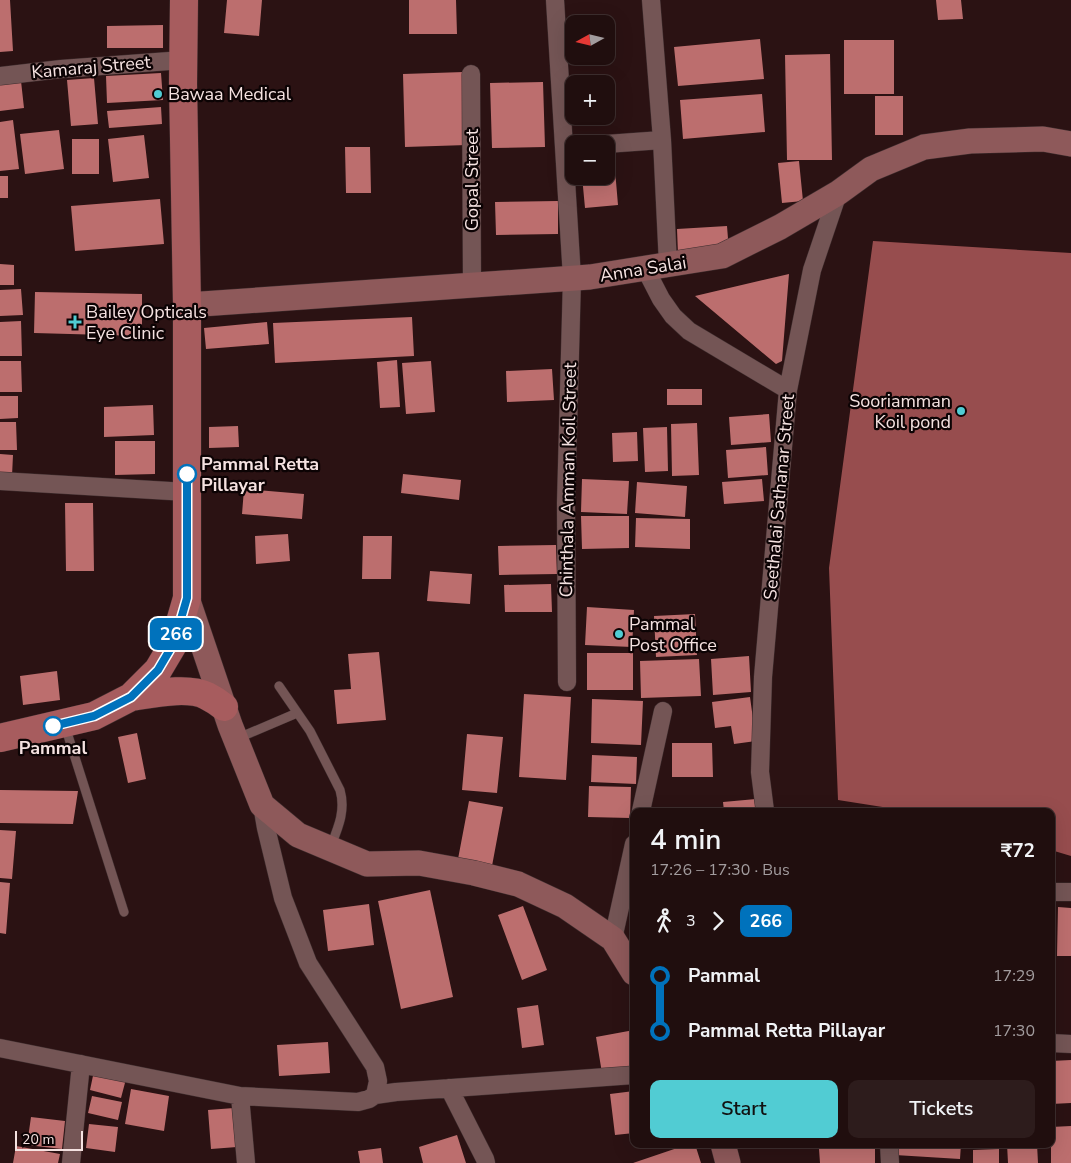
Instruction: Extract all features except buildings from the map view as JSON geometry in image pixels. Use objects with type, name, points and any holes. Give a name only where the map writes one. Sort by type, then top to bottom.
[{"type":"main road","points":[[0,738],[94,716],[131,697],[158,670],[174,643],[187,598],[188,492],[184,0]]},
{"type":"main road","points":[[131,697],[162,692],[186,692],[206,695],[224,707]]},
{"type":"street","name":"Chinthala Amman Koil Street","points":[[555,0],[568,135]]},
{"type":"street","points":[[651,0],[662,140],[657,266],[661,299],[689,331],[788,390]]},
{"type":"street","name":"Kamaraj Street","points":[[0,76],[61,69],[183,60]]},
{"type":"street","name":"Gopal Street","points":[[471,74],[472,286]]},
{"type":"street","name":"Anna Salai","points":[[187,305],[590,277],[722,256],[780,227],[838,193],[871,169],[924,148],[970,141],[1043,139],[1071,144]]},
{"type":"street","points":[[615,143],[662,140]]},
{"type":"street","name":"Chinthala Amman Koil Street","points":[[567,682],[566,503],[572,278],[570,185]]},
{"type":"street","name":"Seethalai Sathanar Street","points":[[764,808],[760,772],[762,685],[788,390],[812,270],[838,193]]},
{"type":"street","points":[[0,481],[188,492]]},
{"type":"street","points":[[187,598],[224,707],[262,805],[283,898],[308,963],[375,1067],[378,1081],[375,1095]]},
{"type":"street","points":[[642,808],[663,711]]},
{"type":"street","points":[[262,805],[298,835],[367,864],[419,864],[474,873],[518,884],[566,906],[613,939],[630,967]]},
{"type":"street","points":[[613,939],[630,862]]},
{"type":"street","points":[[1055,892],[1071,892]]},
{"type":"street","points":[[1055,1043],[1071,1044]]},
{"type":"street","points":[[0,1048],[240,1096],[358,1102],[369,1100],[375,1095],[396,1092],[630,1076]]},
{"type":"street","points":[[71,1163],[81,1064]]},
{"type":"street","points":[[449,1088],[486,1163]]},
{"type":"street","points":[[240,1096],[246,1163]]},
{"type":"street","points":[[724,1148],[728,1163]]},
{"type":"street","points":[[889,1148],[890,1163]]},
{"type":"lane","points":[[278,686],[310,731],[332,772],[343,800],[343,812],[330,848]]},
{"type":"lane","points":[[236,740],[297,712]]},
{"type":"lane","points":[[64,723],[124,912]]},
{"type":"shaded area","name":"Sooriamman Koil pond","points":[[873,241],[1071,253],[1071,856],[1055,851],[1055,808],[889,808],[838,800],[829,568]]},
{"type":"bus line","name":"266","points":[[53,726],[94,716],[131,697],[158,670],[174,643],[187,598],[187,474]]},
{"type":"place","name":"Bawaa Medical","points":[[158,94]]},
{"type":"place","name":"Bailey Opticals Eye Clinic","points":[[75,322]]},
{"type":"place","name":"Sooriamman Koil pond","points":[[961,411]]},
{"type":"place","name":"Pammal Retta Pillayar","points":[[187,474]]},
{"type":"place","name":"Pammal Post Office","points":[[619,634]]},
{"type":"place","name":"Pammal","points":[[53,726]]}]
